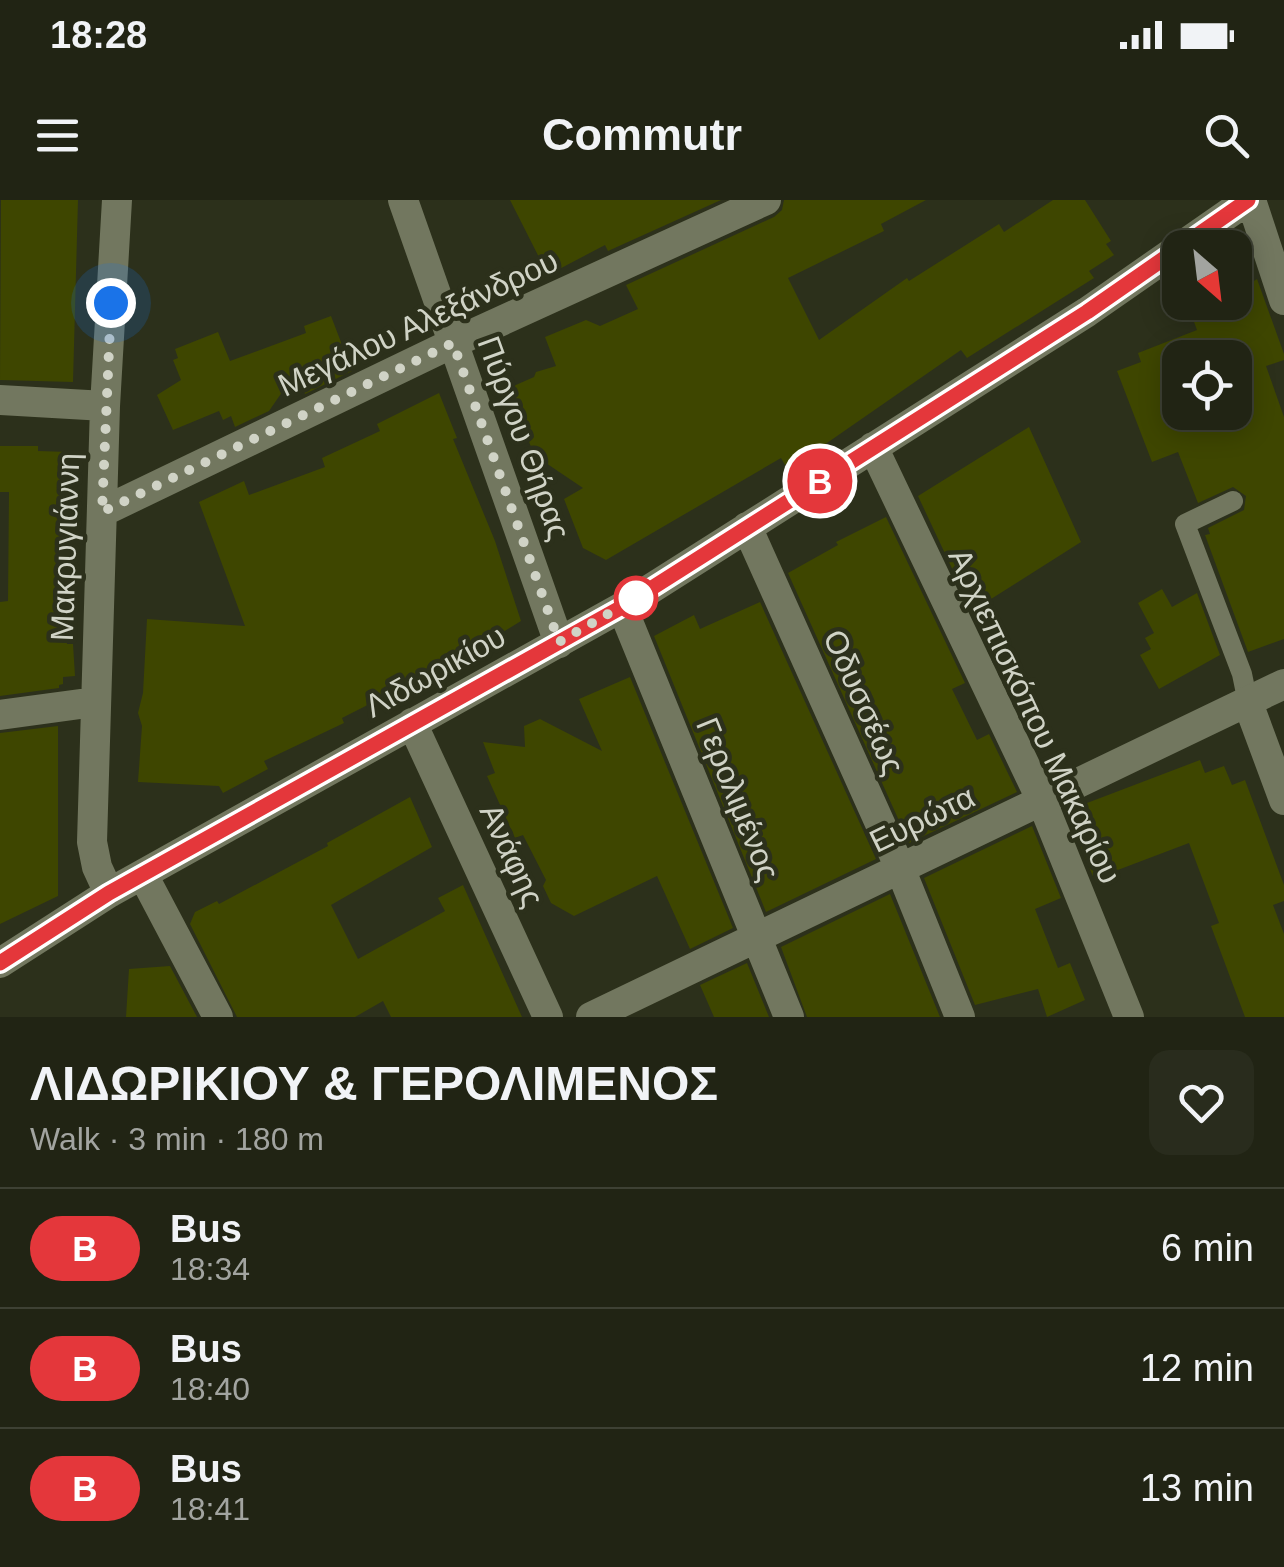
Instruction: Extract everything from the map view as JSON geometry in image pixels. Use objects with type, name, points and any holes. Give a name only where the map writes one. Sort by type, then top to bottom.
[{"type":"street","name":"Μακρυγιάννη","points":[[109,893],[97,867],[92,842],[105,406],[117,200]]},
{"type":"street","name":"Πύργου Θήρας","points":[[403,200],[559,642]]},
{"type":"street","name":"Μεγάλου Αλεξάνδρου","points":[[102,512],[453,343],[766,200]]},
{"type":"street","points":[[1250,200],[1284,300]]},
{"type":"street","name":"Λιδωρικίου","points":[[0,964],[109,893],[622,607],[1087,312],[1250,200]]},
{"type":"street","points":[[0,400],[105,406]]},
{"type":"street","name":"Αρχιεπισκόπου Μακαρίου","points":[[872,447],[1041,799],[1129,1017]]},
{"type":"street","name":"Οδυσσέως","points":[[747,527],[900,868],[960,1017]]},
{"type":"street","name":"Γερολιμένος","points":[[622,607],[789,1017]]},
{"type":"street","name":"Ευρώτα","points":[[591,1017],[1284,684]]},
{"type":"street","points":[[0,715],[95,702]]},
{"type":"street","points":[[1248,702],[1284,800]]},
{"type":"street","name":"Ανάφης","points":[[412,723],[548,1017]]},
{"type":"street","points":[[142,876],[218,1017]]},
{"type":"lane","points":[[1233,501],[1184,524],[1242,674],[1248,702]]},
{"type":"building","points":[[1,200],[78,200],[73,382],[0,380]]},
{"type":"building","points":[[510,200],[721,200],[608,251],[605,245],[548,275]]},
{"type":"building","points":[[784,200],[926,200],[881,224],[884,231],[788,278],[819,340],[907,278],[909,281],[999,224],[1004,232],[1053,200],[1085,200],[1111,241],[1106,244],[1114,255],[1089,271],[1094,278],[967,358],[961,350],[814,452],[812,448],[785,465],[781,458],[606,560],[583,548],[564,499],[583,488],[534,455],[509,388],[534,377],[536,372],[556,366],[545,337],[586,320],[600,326],[638,309],[626,285],[774,217],[782,210]]},
{"type":"building","points":[[1257,279],[1284,354],[1284,360],[1266,366],[1284,417],[1284,639],[1248,652],[1205,535],[1210,534],[1208,528],[1244,510],[1246,496],[1233,487],[1198,503],[1178,452],[1152,462],[1117,371],[1141,362],[1138,353],[1162,344],[1162,430],[1252,430],[1252,340],[1171,340],[1197,330],[1193,320],[1252,320],[1252,282]]},
{"type":"building","points":[[331,316],[352,371],[305,394],[296,372],[269,411],[235,427],[231,416],[223,420],[219,411],[173,430],[157,395],[181,380],[173,360],[178,358],[175,349],[218,332],[230,361],[306,333],[304,326]]},
{"type":"building","points":[[439,393],[521,621],[464,656],[342,718],[344,723],[264,761],[268,769],[223,793],[219,786],[138,782],[142,726],[138,713],[143,693],[147,619],[245,626],[199,502],[244,481],[249,495],[325,467],[322,458],[380,431],[377,424]]},
{"type":"building","points":[[1029,427],[1081,542],[972,611],[918,496]]},
{"type":"building","points":[[0,446],[38,446],[38,451],[69,452],[69,536],[65,540],[67,644],[73,644],[75,676],[63,677],[59,688],[0,696],[0,602],[8,601],[9,492],[0,492]]},
{"type":"building","points":[[886,517],[965,683],[952,689],[977,740],[989,734],[1017,792],[909,843],[788,573],[838,545],[836,542]]},
{"type":"building","points":[[1162,589],[1172,607],[1197,593],[1220,655],[1159,689],[1140,655],[1151,649],[1145,638],[1154,633],[1138,603]]},
{"type":"building","points":[[760,602],[876,859],[766,912],[654,636],[694,615],[700,629]]},
{"type":"building","points":[[630,677],[733,928],[690,949],[657,876],[574,916],[551,903],[543,886],[546,880],[523,835],[515,838],[487,776],[495,773],[483,742],[525,747],[524,726],[540,719],[602,751],[579,699]]},
{"type":"building","points":[[58,726],[58,896],[0,924],[0,733]]},
{"type":"building","points":[[1200,760],[1205,773],[1224,766],[1232,785],[1245,780],[1284,885],[1284,901],[1273,905],[1284,934],[1284,1017],[1245,1017],[1211,926],[1219,923],[1189,843],[1094,879],[1066,811]]},
{"type":"building","points":[[410,797],[432,847],[331,905],[358,959],[445,911],[438,898],[463,885],[522,1017],[391,1017],[383,1001],[355,1017],[237,1017],[190,924],[195,912],[217,901],[219,904],[328,846],[327,843]]},
{"type":"building","points":[[1032,826],[1061,898],[1035,909],[1058,968],[1070,963],[1085,1000],[1047,1017],[1038,989],[975,1005],[924,878]]},
{"type":"building","points":[[890,894],[940,1017],[807,1017],[781,947]]},
{"type":"building","points":[[747,963],[769,1017],[714,1017],[700,985]]},
{"type":"building","points":[[170,966],[197,1017],[126,1017],[129,969]]},
{"type":"bus line","name":"Β","points":[[0,963],[109,893],[622,607],[1087,312],[1248,200]]},
{"type":"route","points":[[111,303],[102,512],[453,343],[559,642],[636,598]]}]
